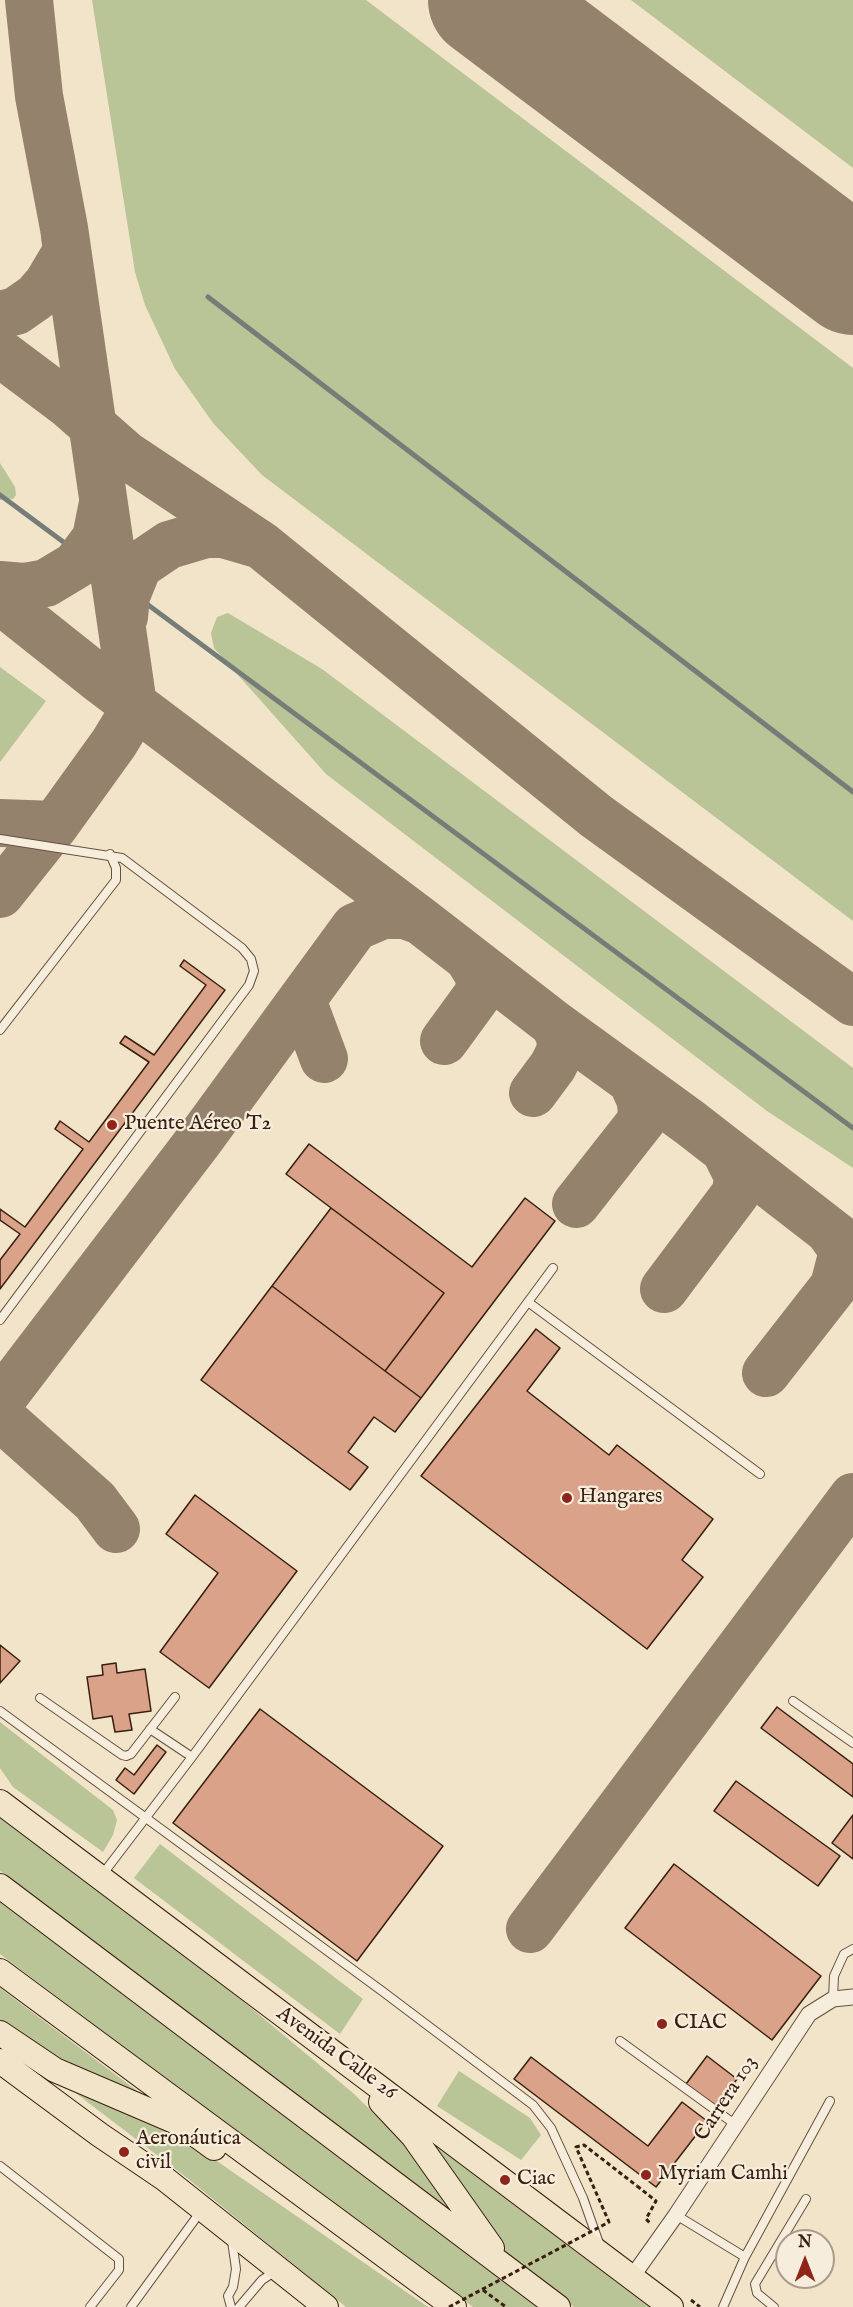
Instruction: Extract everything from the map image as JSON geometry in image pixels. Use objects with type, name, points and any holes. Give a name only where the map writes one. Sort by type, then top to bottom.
[{"type":"main road","name":"Avenida Calle 26","points":[[0,1802],[671,2307]]},
{"type":"main road","points":[[0,1886],[558,2307]]},
{"type":"main road","points":[[0,1971],[454,2307]]},
{"type":"main road","points":[[0,2033],[55,2070],[181,2124],[260,2181],[374,2247]]},
{"type":"main road","points":[[311,2037],[396,2117],[480,2233],[516,2275]]},
{"type":"main road","points":[[0,2039],[106,2124],[165,2179],[326,2307]]},
{"type":"main road","points":[[0,2061],[100,2135],[165,2179]]},
{"type":"street","points":[[833,1999],[853,1998]]},
{"type":"street","name":"Carrera 103","points":[[632,2277],[676,2215],[809,2014],[833,1999]]},
{"type":"lane","points":[[0,840],[110,855],[135,866],[242,948],[251,959],[254,972],[249,986],[0,1320]]},
{"type":"lane","points":[[0,1030],[116,880],[116,868],[110,855]]},
{"type":"lane","points":[[100,1877],[192,1757],[553,1268]]},
{"type":"lane","points":[[528,1302],[759,1474]]},
{"type":"lane","points":[[40,1698],[122,1755],[131,1754],[175,1696]]},
{"type":"lane","points":[[793,1701],[853,1743]]},
{"type":"lane","points":[[0,1711],[145,1820],[382,1991],[533,2105],[551,2128],[583,2198],[604,2256]]},
{"type":"lane","points":[[150,1729],[192,1757]]},
{"type":"lane","points":[[833,1999],[834,1976],[844,1954],[853,1949]]},
{"type":"lane","points":[[620,2041],[736,2125]]},
{"type":"lane","points":[[723,2307],[745,2256],[830,2101]]},
{"type":"lane","points":[[1,2168],[118,2259],[119,2270],[90,2307]]},
{"type":"lane","points":[[774,2307],[757,2294],[755,2284],[806,2199]]},
{"type":"lane","points":[[131,2307],[202,2209]]},
{"type":"lane","points":[[676,2215],[745,2256]]},
{"type":"lane","points":[[229,2230],[237,2269],[228,2296],[231,2307]]},
{"type":"lane","points":[[239,2307],[262,2280],[278,2270]]},
{"type":"path","points":[[449,2307],[609,2222],[576,2147],[584,2145],[656,2201]]},
{"type":"path","points":[[483,2290],[506,2307]]},
{"type":"green space","points":[[92,0],[366,0],[853,368],[853,921],[262,475],[213,423],[175,369],[145,305],[135,272]]},
{"type":"green space","points":[[631,0],[853,0],[853,168]]},
{"type":"green space","points":[[0,463],[15,487],[16,495],[13,499],[0,500]]},
{"type":"green space","points":[[228,613],[322,669],[853,1068],[853,1168],[767,1111],[326,774],[214,648],[211,633],[217,617]]},
{"type":"green space","points":[[0,667],[46,701],[0,762]]},
{"type":"green space","points":[[0,1722],[113,1810],[117,1820],[113,1835],[103,1852],[13,1787],[0,1768]]},
{"type":"green space","points":[[0,1812],[244,2002],[353,2093],[407,2146],[457,2218],[0,1871]]},
{"type":"green space","points":[[160,1844],[363,1999],[340,2034],[134,1878]]},
{"type":"green space","points":[[0,1902],[541,2307],[473,2307],[293,2174],[0,1954]]},
{"type":"green space","points":[[0,1988],[144,2096],[49,2053],[0,2020]]},
{"type":"green space","points":[[459,2071],[530,2118],[541,2135],[521,2160],[437,2106]]},
{"type":"green space","points":[[69,2088],[172,2130],[428,2307],[346,2307],[187,2178]]},
{"type":"green space","points":[[417,2124],[651,2307],[574,2307],[509,2258]]},
{"type":"building","name":"Puente Aéreo T2","points":[[184,960],[225,990],[0,1289],[0,1260],[20,1234],[0,1220],[0,1209],[25,1227],[83,1149],[55,1129],[60,1121],[89,1142],[149,1062],[120,1043],[125,1036],[154,1055],[206,985],[180,966]]},
{"type":"building","points":[[309,1144],[472,1267],[525,1198],[555,1221],[421,1398],[385,1371],[444,1293],[286,1174]]},
{"type":"building","points":[[331,1208],[444,1293],[385,1371],[272,1286]]},
{"type":"building","points":[[272,1286],[421,1398],[395,1432],[374,1417],[348,1452],[368,1467],[350,1490],[201,1380]]},
{"type":"building","name":"Hangares","points":[[536,1329],[560,1348],[527,1391],[609,1455],[617,1445],[713,1519],[682,1560],[703,1577],[647,1649],[421,1476]]},
{"type":"building","points":[[195,1495],[297,1571],[209,1688],[160,1652],[218,1573],[166,1534]]},
{"type":"building","points":[[0,1645],[20,1661],[0,1683]]},
{"type":"building","points":[[116,1663],[117,1673],[145,1669],[151,1711],[129,1714],[132,1730],[115,1732],[112,1716],[93,1719],[87,1677],[103,1675],[102,1665]]},
{"type":"building","points":[[777,1707],[853,1764],[853,1797],[761,1728]]},
{"type":"building","points":[[260,1709],[443,1846],[357,1961],[173,1823]]},
{"type":"building","points":[[157,1745],[166,1752],[134,1794],[116,1780],[125,1768],[134,1775]]},
{"type":"building","points":[[736,1781],[840,1856],[818,1886],[714,1811]]},
{"type":"building","points":[[853,1815],[853,1859],[832,1843]]},
{"type":"building","points":[[674,1864],[821,1976],[772,2040],[625,1928]]},
{"type":"building","points":[[707,2056],[737,2079],[717,2107],[686,2084]]},
{"type":"building","points":[[531,2057],[648,2146],[682,2102],[707,2121],[656,2187],[514,2079]]},
{"type":"waterway","points":[[208,297],[853,792]]},
{"type":"waterway","points":[[0,495],[853,1128]]},
{"type":"taxiway","points":[[0,894],[55,825],[114,743],[131,715],[133,705],[64,228],[39,96],[29,0]]},
{"type":"taxiway","points":[[0,315],[16,311],[36,297],[48,283],[67,251],[65,236]]},
{"type":"taxiway","points":[[0,353],[68,404],[126,455],[261,545],[596,816],[853,1002]]},
{"type":"taxiway","points":[[0,585],[24,587],[46,583],[76,565],[96,538],[103,503]]},
{"type":"taxiway","points":[[124,617],[126,596],[138,566],[169,545],[206,534],[223,534],[254,543]]},
{"type":"taxiway","points":[[0,600],[98,678],[554,1024],[689,1122],[853,1249]]},
{"type":"taxiway","points":[[0,823],[55,825]]},
{"type":"taxiway","points":[[116,1529],[95,1501],[5,1421],[0,1410],[4,1396],[200,1139],[355,927],[383,915],[405,915],[421,921]]},
{"type":"taxiway","points":[[444,1041],[479,993],[480,977],[469,959]]},
{"type":"taxiway","points":[[302,1000],[324,1059]]},
{"type":"taxiway","points":[[533,1093],[553,1066],[560,1052],[561,1038],[554,1024]]},
{"type":"taxiway","points":[[576,1204],[642,1120],[641,1101],[632,1081]]},
{"type":"taxiway","points":[[664,1289],[736,1193],[738,1176],[726,1152]]},
{"type":"taxiway","points":[[766,1373],[834,1286],[842,1255],[840,1246],[830,1232]]},
{"type":"taxiway","points":[[530,1929],[853,1497]]},
{"type":"runway","points":[[487,0],[853,276]]},
{"type":"place","name":"Puente Aéreo T2","points":[[112,1125]]},
{"type":"place","name":"Hangares","points":[[567,1498]]},
{"type":"place","name":"CIAC","points":[[662,2024]]},
{"type":"place","name":"Aeronáutica civil","points":[[124,2152]]},
{"type":"place","name":"Myriam Camhi","points":[[646,2175]]},
{"type":"place","name":"Ciac","points":[[505,2180]]}]
